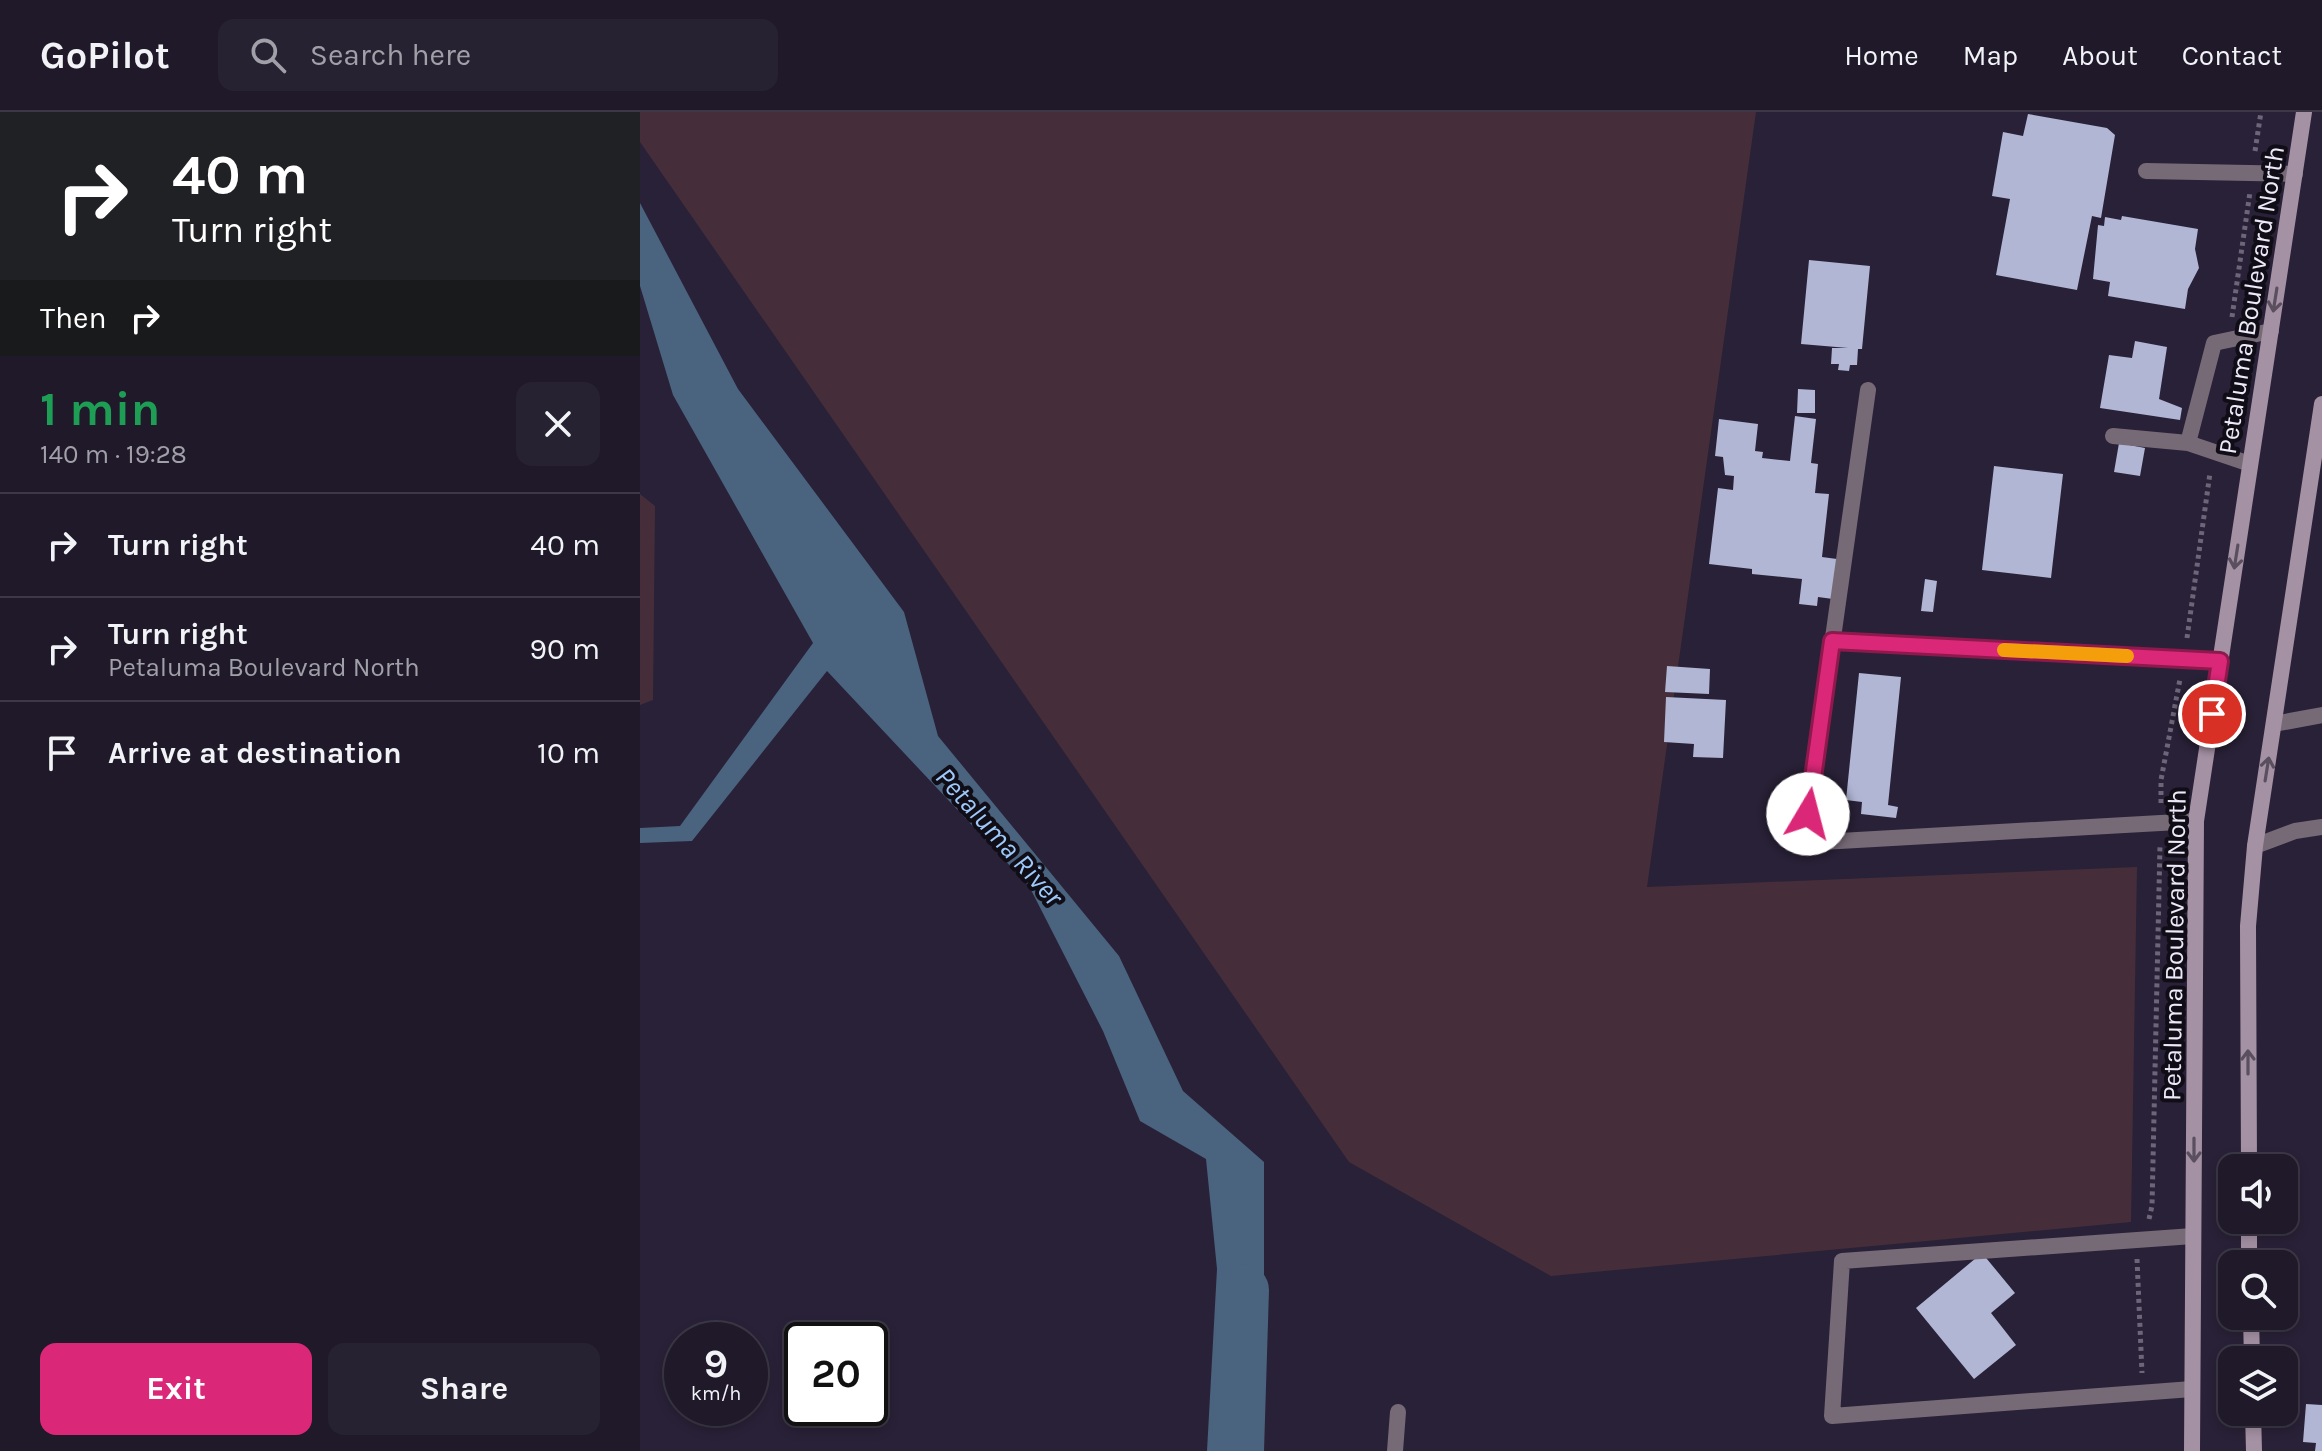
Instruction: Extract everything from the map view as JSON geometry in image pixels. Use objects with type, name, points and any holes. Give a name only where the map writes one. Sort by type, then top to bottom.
[{"type":"main road","name":"Petaluma Boulevard North","points":[[2192,1451],[2196,821],[2304,112]]},
{"type":"main road","points":[[2249,1154],[2248,926],[2255,846],[2320,437],[2322,404]]},
{"type":"main road","points":[[2253,1426],[2254,1451]]},
{"type":"lane","points":[[2146,171],[2295,174]]},
{"type":"lane","points":[[2188,443],[2214,343],[2271,331]]},
{"type":"lane","points":[[1868,390],[1804,843],[2196,821]]},
{"type":"lane","points":[[2113,436],[2188,443],[2250,464]]},
{"type":"lane","points":[[1832,641],[2220,661]]},
{"type":"lane","points":[[2274,724],[2322,715]]},
{"type":"lane","points":[[2255,846],[2295,831],[2322,827]]},
{"type":"lane","points":[[2192,1389],[1832,1416],[1842,1261],[2193,1236]]},
{"type":"lane","points":[[1395,1451],[1398,1412]]},
{"type":"shaded area","points":[[640,112],[1756,112],[1647,887],[2137,867],[2131,1222],[1551,1276],[1349,1162],[640,142]]},
{"type":"shaded area","points":[[640,494],[655,506],[653,700],[640,705]]},
{"type":"water","points":[[640,203],[738,389],[904,612],[938,736],[1119,956],[1183,1091],[1264,1162],[1264,1287],[1228,1402],[1235,1451],[1207,1451],[1217,1269],[1206,1159],[1140,1121],[1103,1031],[1029,886],[827,671],[692,841],[640,843],[640,828],[680,826],[813,643],[673,395],[640,286]]},
{"type":"building","points":[[2028,114],[2107,128],[2115,135],[2101,218],[2092,216],[2077,290],[1996,275],[2010,199],[1992,196],[2003,132],[2023,136]]},
{"type":"building","points":[[2122,216],[2198,229],[2195,249],[2199,268],[2188,289],[2185,309],[2108,296],[2110,282],[2093,279],[2098,225],[2104,226],[2105,217],[2121,220]]},
{"type":"building","points":[[1809,260],[1870,266],[1862,349],[1858,349],[1857,365],[1850,365],[1849,371],[1838,370],[1839,364],[1831,364],[1832,348],[1848,348],[1801,344]]},
{"type":"building","points":[[2135,341],[2167,347],[2159,399],[2182,408],[2180,420],[2100,408],[2109,355],[2132,358]]},
{"type":"building","points":[[1798,389],[1815,390],[1815,413],[1797,413]]},
{"type":"building","points":[[1795,416],[1816,419],[1811,463],[1818,464],[1815,493],[1829,494],[1822,557],[1837,559],[1833,599],[1818,597],[1817,606],[1799,604],[1802,579],[1752,574],[1752,569],[1709,564],[1718,488],[1733,490],[1734,476],[1725,475],[1723,457],[1715,456],[1719,419],[1758,424],[1755,451],[1763,452],[1762,458],[1790,461]]},
{"type":"building","points":[[2119,443],[2145,448],[2140,476],[2114,472]]},
{"type":"building","points":[[1994,466],[2063,474],[2051,578],[1982,570]]},
{"type":"building","points":[[1925,579],[1937,581],[1933,612],[1921,611]]},
{"type":"building","points":[[1667,666],[1710,669],[1709,694],[1665,692]]},
{"type":"building","points":[[1859,673],[1901,677],[1888,805],[1898,807],[1896,818],[1861,814],[1862,802],[1846,800]]},
{"type":"building","points":[[1666,697],[1726,700],[1723,758],[1693,757],[1694,744],[1664,742]]},
{"type":"building","points":[[1982,1253],[2015,1293],[1991,1313],[2016,1345],[1974,1379],[1916,1308]]},
{"type":"building","points":[[2306,1404],[2322,1405],[2322,1451],[2315,1451],[2316,1443],[2303,1442]]},
{"type":"waterway","name":"Petaluma River","points":[[1238,1451],[1243,1290]]},
{"type":"slow traffic","points":[[2004,650],[2127,656]]},
{"type":"route","points":[[1808,814],[1832,641],[2220,661],[2212,714]]}]
